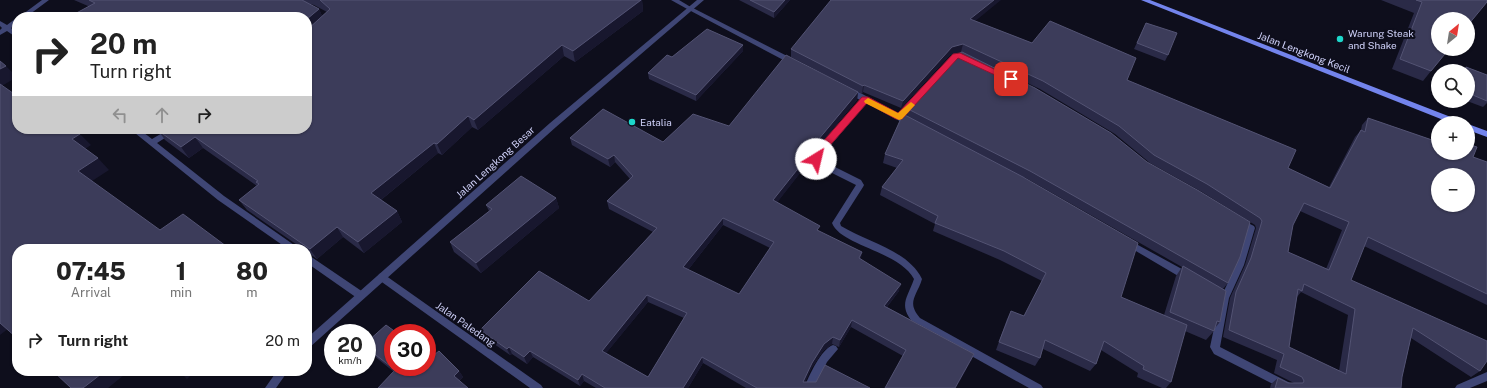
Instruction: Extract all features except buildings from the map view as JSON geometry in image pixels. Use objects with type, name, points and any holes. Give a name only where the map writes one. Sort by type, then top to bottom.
[{"type":"main road","name":"Jalan Lengkong Kecil","points":[[1144,0],[1440,116]]},
{"type":"main road","points":[[1475,130],[1487,134]]},
{"type":"street","points":[[29,12],[46,0]]},
{"type":"street","points":[[674,0],[802,67]]},
{"type":"street","name":"Jalan Lengkong Besar","points":[[312,339],[360,295],[553,125],[701,0]]},
{"type":"street","points":[[0,24],[12,32]]},
{"type":"street","points":[[0,33],[12,24]]},
{"type":"street","points":[[899,117],[953,58],[960,55],[972,61]]},
{"type":"street","points":[[838,85],[920,128]]},
{"type":"street","points":[[865,99],[816,157],[817,162],[858,182],[860,185],[836,223],[838,228],[902,261],[914,270],[918,279],[908,304],[911,315],[917,321],[1038,388]]},
{"type":"street","points":[[140,134],[221,198],[287,244]]},
{"type":"street","points":[[152,143],[167,134]]},
{"type":"street","points":[[1231,216],[1250,228],[1240,265],[1226,298],[1215,347],[1217,351],[1291,388]]},
{"type":"street","points":[[1119,237],[1195,281]]},
{"type":"street","points":[[312,261],[360,295]]},
{"type":"street","name":"Jalan Paledang","points":[[382,277],[538,388]]},
{"type":"street","points":[[1212,291],[1226,298]]},
{"type":"street","points":[[809,388],[824,360],[833,349]]},
{"type":"street","points":[[270,388],[279,376]]},
{"type":"street","points":[[1460,388],[1487,376]]},
{"type":"slow traffic","points":[[868,101],[899,117],[911,105]]},
{"type":"place","name":"Warung Steak and Shake","points":[[1340,39]]},
{"type":"place","name":"Eatalia","points":[[632,122]]},
{"type":"route","points":[[816,159],[816,157],[865,99],[899,117],[956,56],[960,55],[1011,79]]}]
